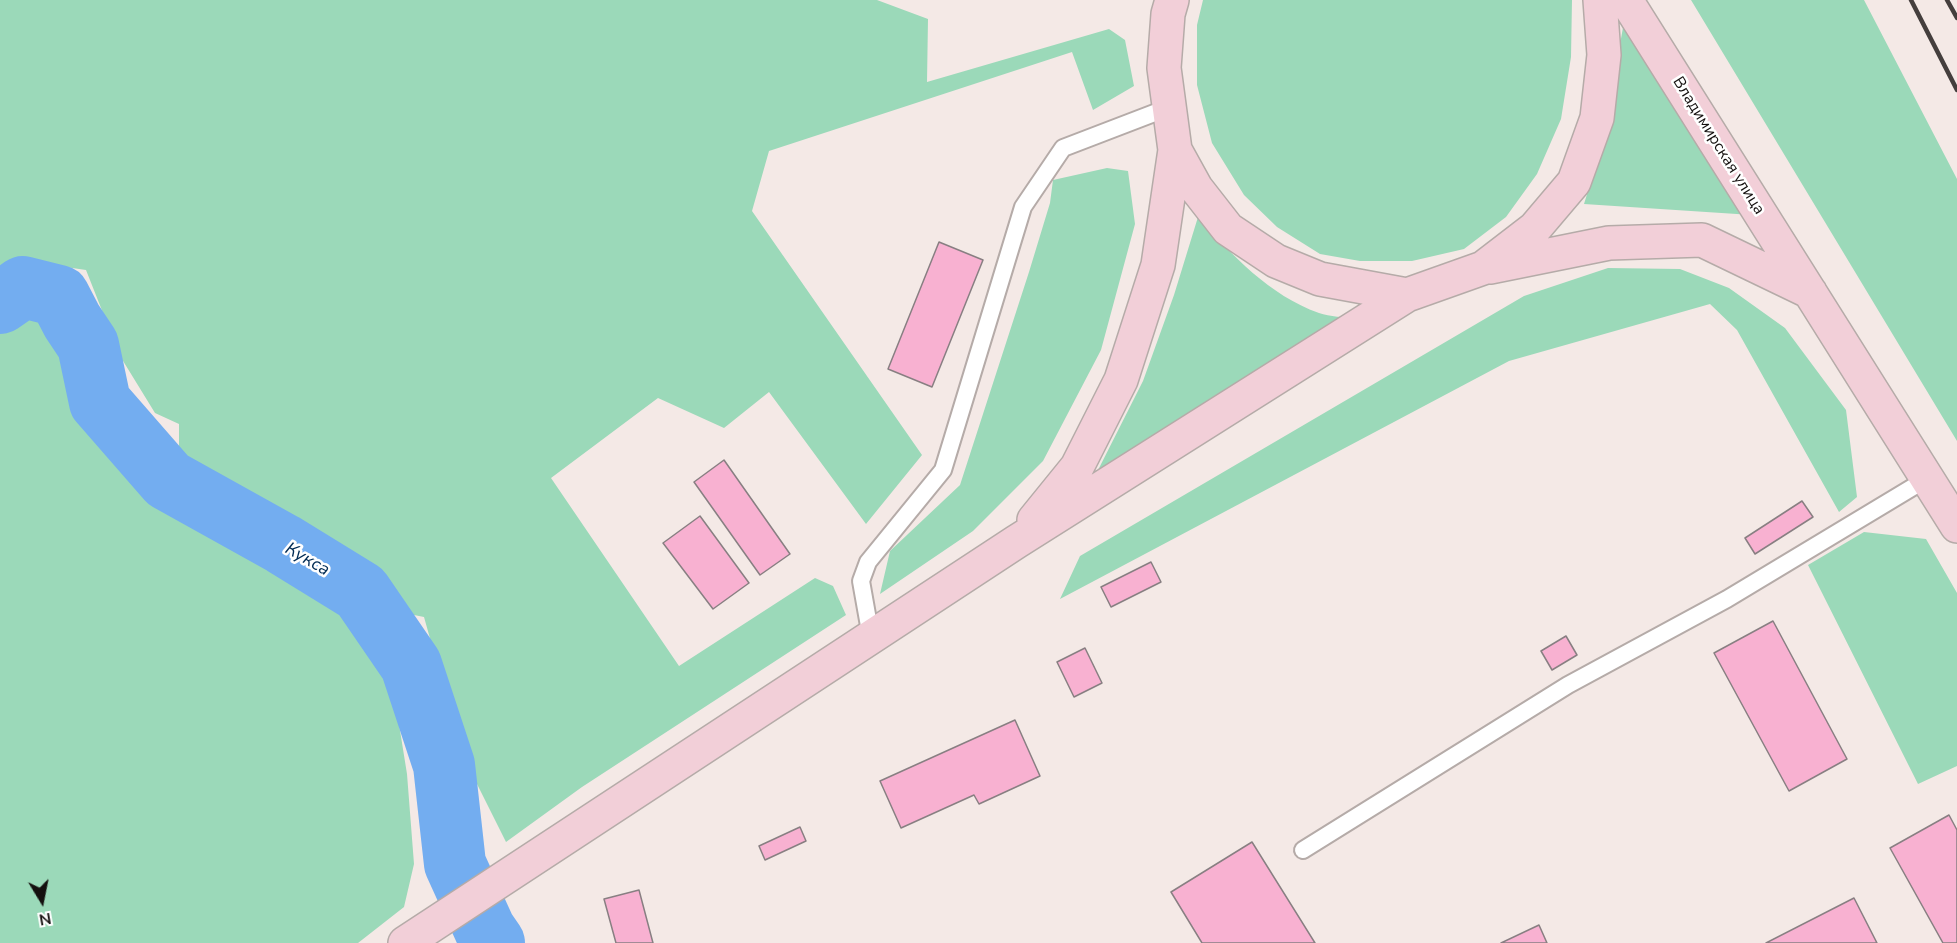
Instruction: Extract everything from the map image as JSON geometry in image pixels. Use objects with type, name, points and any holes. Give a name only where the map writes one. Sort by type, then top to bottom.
[{"type":"main road","points":[[1016,542],[1077,467],[1120,380],[1158,265],[1175,150],[1164,68],[1167,14],[1173,0]]},
{"type":"main road","points":[[1483,268],[1535,228],[1574,182],[1597,118],[1604,55],[1600,0]]},
{"type":"main road","name":"Владимирская улица","points":[[1626,0],[1957,526]]},
{"type":"main road","points":[[1175,150],[1196,188],[1228,229],[1276,261],[1320,279],[1407,295]]},
{"type":"main road","points":[[409,940],[1016,542],[1407,295],[1483,268],[1609,243],[1702,240],[1810,292]]},
{"type":"lane","points":[[871,637],[861,581],[868,562],[943,470],[1023,207],[1063,148],[1170,107]]},
{"type":"lane","points":[[1303,850],[1568,685],[1727,599],[1928,478]]},
{"type":"green space","points":[[0,0],[877,0],[928,19],[927,82],[1109,29],[1125,40],[1134,86],[1093,110],[1072,52],[769,151],[752,211],[922,455],[866,524],[769,392],[724,428],[658,398],[551,478],[679,666],[815,578],[833,586],[846,615],[582,787],[506,842],[463,756],[424,617],[409,614],[377,568],[299,521],[179,457],[179,424],[155,413],[120,356],[86,270],[31,262],[0,275]]},
{"type":"green space","points":[[1203,0],[1572,0],[1571,57],[1561,119],[1537,174],[1506,217],[1464,249],[1412,261],[1360,261],[1320,254],[1277,227],[1244,195],[1212,143],[1197,85],[1197,25]]},
{"type":"green space","points":[[1691,0],[1864,0],[1957,179],[1957,441]]},
{"type":"green space","points":[[1626,11],[1752,215],[1584,204],[1601,149]]},
{"type":"green space","points":[[1107,168],[1128,171],[1135,224],[1101,350],[1043,461],[973,531],[880,594],[890,551],[960,485],[1029,272],[1050,203],[1053,180]]},
{"type":"green space","points":[[1198,217],[1238,260],[1284,296],[1323,314],[1356,318],[1091,484],[1143,381],[1174,295]]},
{"type":"green space","points":[[1608,268],[1680,269],[1729,288],[1785,328],[1846,410],[1857,497],[1839,512],[1737,330],[1710,304],[1509,361],[1060,599],[1080,556],[1524,296]]},
{"type":"green space","points":[[40,271],[77,281],[101,338],[114,397],[173,465],[298,531],[376,579],[426,660],[393,687],[407,774],[414,864],[404,907],[358,943],[0,943],[0,287]]},
{"type":"green space","points":[[1864,532],[1926,539],[1957,593],[1957,766],[1918,784],[1808,565]]},
{"type":"building","points":[[939,242],[983,260],[932,387],[888,369]]},
{"type":"building","points":[[724,460],[790,554],[760,575],[694,482]]},
{"type":"building","points":[[1802,501],[1813,517],[1755,554],[1745,538]]},
{"type":"building","points":[[700,516],[749,583],[713,609],[663,543]]},
{"type":"building","points":[[1151,562],[1161,582],[1111,607],[1101,587]]},
{"type":"building","points":[[1773,621],[1847,759],[1789,791],[1714,653]]},
{"type":"building","points":[[1566,636],[1577,655],[1552,670],[1541,651]]},
{"type":"building","points":[[1085,648],[1102,683],[1074,697],[1057,662]]},
{"type":"building","points":[[1015,720],[1040,776],[979,804],[974,795],[901,828],[880,781]]},
{"type":"building","points":[[1949,815],[1957,830],[1957,943],[1943,943],[1890,848]]},
{"type":"building","points":[[800,827],[806,841],[765,860],[759,846]]},
{"type":"building","points":[[1252,842],[1315,943],[1202,943],[1171,892]]},
{"type":"building","points":[[639,890],[653,943],[616,943],[604,899]]},
{"type":"building","points":[[1854,898],[1877,943],[1766,943]]},
{"type":"building","points":[[1539,925],[1547,943],[1501,943]]},
{"type":"waterway","name":"Кукса","points":[[0,303],[23,287],[59,296],[88,345],[100,402],[168,480],[283,544],[361,592],[411,665],[444,765],[455,864],[485,930],[494,943]]},
{"type":"railway","points":[[1911,0],[1957,90]]},
{"type":"railway","points":[[1947,0],[1957,18]]}]
